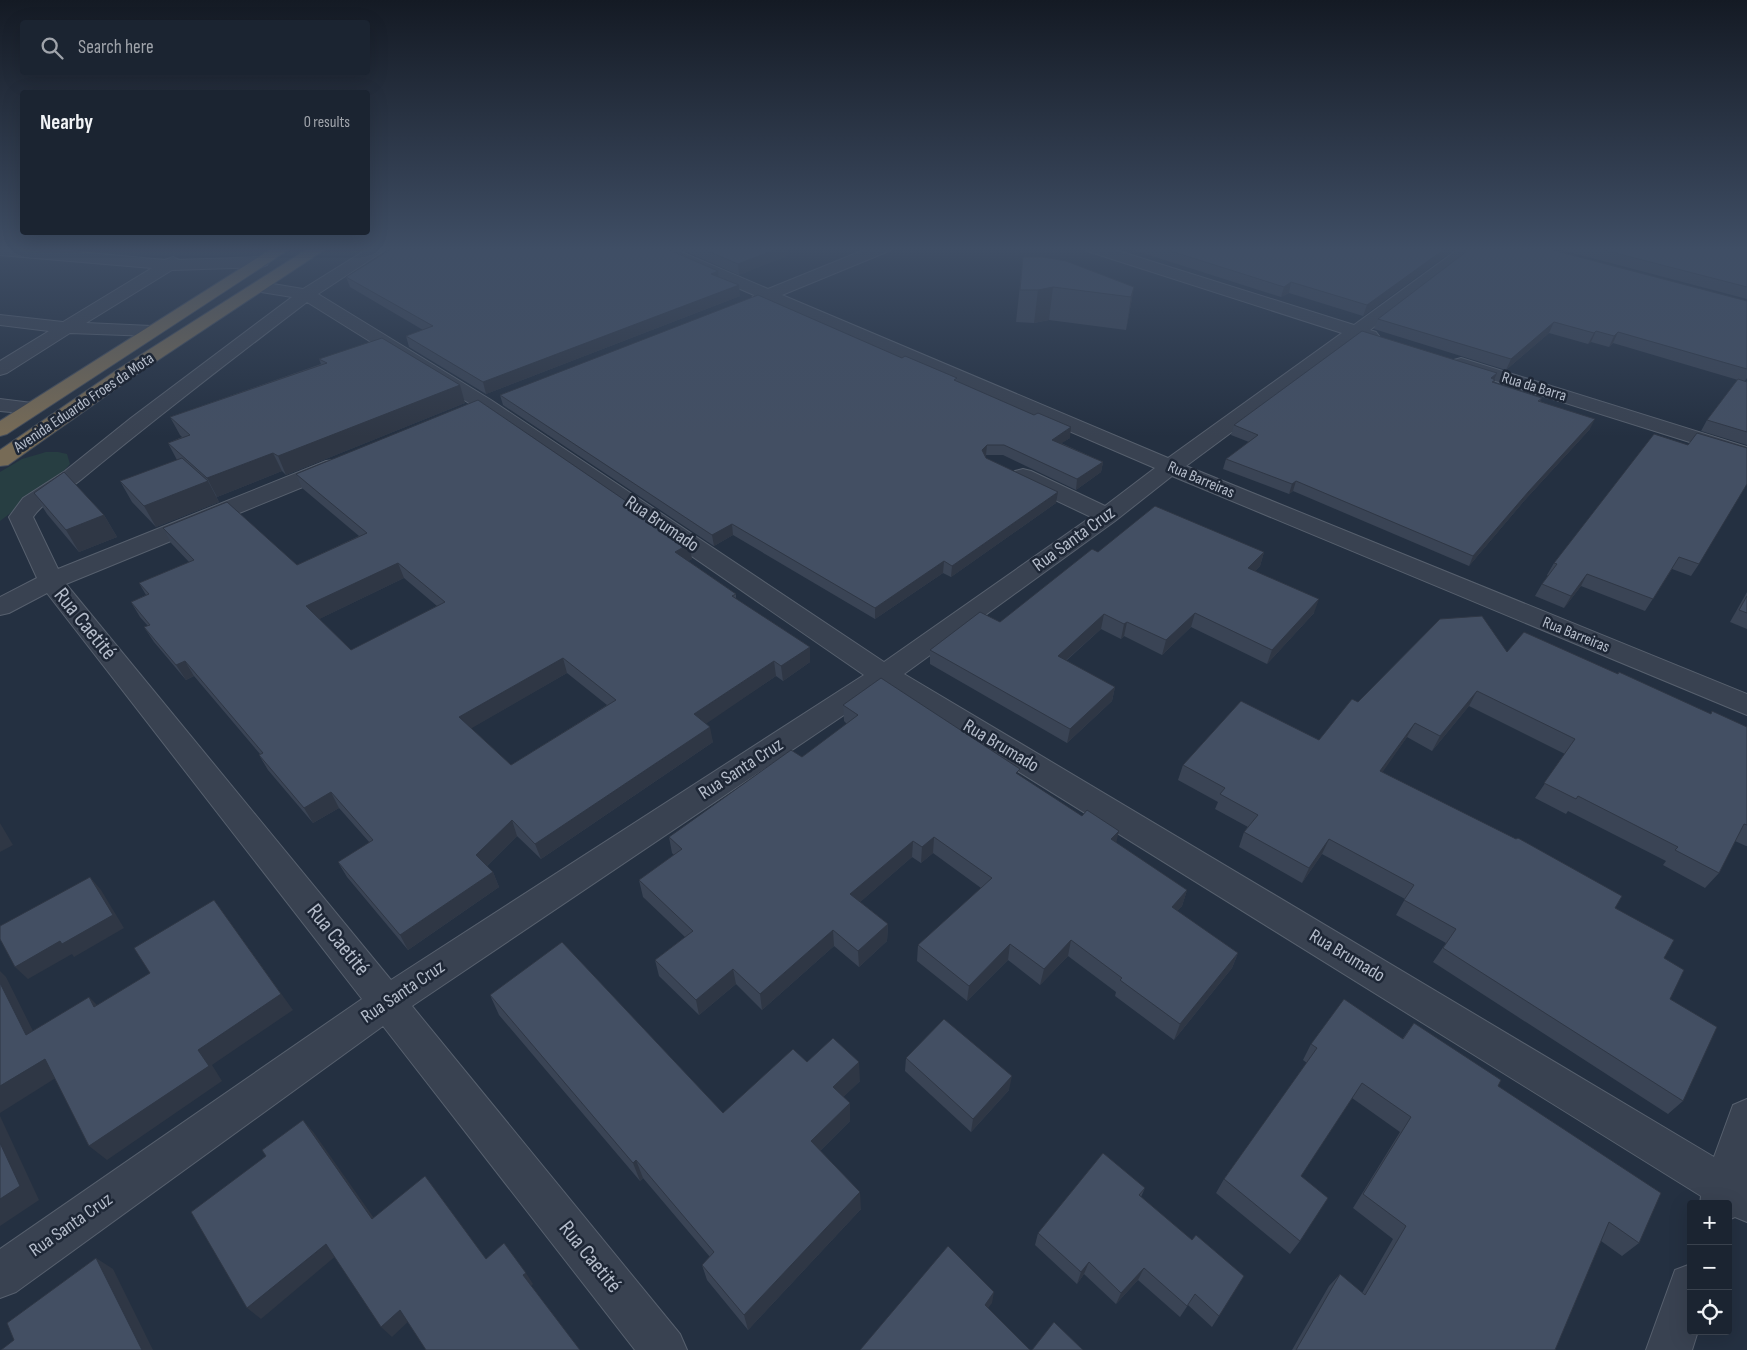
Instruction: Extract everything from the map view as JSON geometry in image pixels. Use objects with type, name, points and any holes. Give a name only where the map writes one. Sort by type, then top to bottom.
[{"type":"highway","name":"Avenida Eduardo Froes da Mota","points":[[0,430],[184,311]]},
{"type":"highway","name":"Avenida Eduardo Froes da Mota","points":[[0,460],[124,374],[224,311]]},
{"type":"street","points":[[0,369],[95,311]]},
{"type":"street","name":"Rua Caetité","points":[[284,311],[138,422],[74,476],[31,503],[20,517],[22,523],[52,581],[664,1350]]},
{"type":"street","name":"Rua Brumado","points":[[334,311],[484,404],[884,675],[1730,1197]]},
{"type":"street","name":"Rua Barreiras","points":[[806,311],[1170,467],[1747,705]]},
{"type":"street","points":[[1292,311],[1387,341]]},
{"type":"street","name":"Rua Santa Cruz","points":[[0,1276],[387,1002],[884,675],[1107,516],[1170,467],[1386,311]]},
{"type":"street","points":[[0,320],[68,328],[152,331]]},
{"type":"street","name":"Rua da Barra","points":[[1444,359],[1747,454]]},
{"type":"street","points":[[0,405],[33,408]]},
{"type":"street","points":[[0,607],[52,581],[356,457]]},
{"type":"street","points":[[1002,466],[1107,516]]},
{"type":"street","points":[[1730,1197],[1747,1119]]},
{"type":"street","points":[[1669,1350],[1690,1290]]},
{"type":"green space","points":[[46,452],[67,454],[70,464],[59,476],[0,521],[0,472],[22,459]]},
{"type":"building","points":[[406,311],[670,311],[483,382],[406,336],[433,326]]},
{"type":"building","points":[[717,311],[795,311],[902,358],[905,356],[957,378],[954,380],[1034,415],[1038,413],[1071,427],[1052,440],[1103,462],[1077,479],[1004,445],[987,445],[982,450],[986,458],[1058,492],[952,566],[944,561],[875,608],[732,524],[712,535],[500,395]]},
{"type":"building","points":[[1388,311],[1747,311],[1747,369],[1618,332],[1614,336],[1596,331],[1594,333],[1554,322],[1511,359],[1378,319]]},
{"type":"building","points":[[1362,331],[1497,373],[1491,378],[1495,380],[1492,382],[1542,398],[1538,401],[1595,419],[1473,556],[1296,481],[1292,484],[1226,459],[1258,435],[1234,425]]},
{"type":"building","points":[[382,338],[460,385],[278,456],[273,453],[207,478],[168,443],[190,435],[170,417],[327,363],[319,359]]},
{"type":"building","points":[[1738,379],[1747,382],[1747,432],[1707,420]]},
{"type":"building","points":[[478,400],[689,544],[675,552],[736,594],[732,596],[810,647],[781,666],[774,661],[694,714],[710,727],[535,844],[512,820],[476,855],[493,872],[400,935],[338,862],[373,840],[331,792],[304,808],[259,755],[263,753],[185,661],[176,665],[144,627],[150,625],[131,602],[149,594],[139,583],[194,560],[163,528],[227,502],[297,565],[367,533],[296,474]],"holes":[[[398,563],[445,602],[351,650],[306,606]],[[563,658],[616,700],[511,765],[459,717]]]},
{"type":"building","points":[[1697,433],[1747,448],[1747,484],[1699,564],[1679,557],[1653,599],[1587,574],[1571,596],[1542,584],[1557,564],[1554,563],[1654,434],[1688,445]]},
{"type":"building","points":[[182,458],[208,481],[144,506],[120,481]]},
{"type":"building","points":[[64,472],[104,515],[66,530],[34,493]]},
{"type":"building","points":[[1155,506],[1264,552],[1248,568],[1319,599],[1272,650],[1195,613],[1166,640],[1127,622],[1124,624],[1104,614],[1058,656],[1115,687],[1070,729],[930,650],[980,612],[1000,622],[1092,549],[1098,552]]},
{"type":"building","points":[[1747,596],[1747,613],[1739,610]]},
{"type":"building","points":[[1482,616],[1507,652],[1524,632],[1618,674],[1619,672],[1711,714],[1712,711],[1747,727],[1747,825],[1744,824],[1719,873],[1675,850],[1678,847],[1578,796],[1576,799],[1544,783],[1575,739],[1477,691],[1440,736],[1415,723],[1380,771],[1516,839],[1518,838],[1622,896],[1615,908],[1674,940],[1664,958],[1684,970],[1670,999],[1717,1027],[1683,1101],[1443,948],[1456,929],[1404,900],[1414,885],[1329,839],[1309,868],[1244,832],[1258,815],[1220,794],[1225,788],[1183,765],[1241,701],[1319,740],[1352,699],[1358,702],[1440,619]]},
{"type":"building","points":[[881,678],[1020,769],[1016,773],[1082,816],[1087,810],[1119,831],[1111,839],[1187,890],[1172,907],[1238,953],[1180,1024],[1120,980],[1122,978],[1071,940],[1044,969],[1010,944],[969,986],[918,945],[992,878],[934,837],[922,847],[913,841],[850,894],[888,924],[858,951],[833,930],[760,994],[733,969],[696,1000],[655,960],[693,931],[639,880],[682,849],[669,837],[791,750],[802,757],[858,715],[843,705]]},
{"type":"building","points":[[90,877],[113,915],[62,944],[60,941],[15,967],[0,939],[0,926]]},
{"type":"building","points":[[214,900],[281,994],[198,1050],[209,1066],[89,1146],[45,1059],[0,1086],[0,983],[26,1035],[89,997],[94,1007],[150,973],[134,948]]},
{"type":"building","points":[[562,942],[723,1113],[793,1049],[807,1062],[833,1038],[859,1062],[833,1087],[850,1103],[811,1141],[860,1192],[744,1315],[702,1265],[714,1252],[636,1160],[633,1163],[490,995]]},
{"type":"building","points":[[1344,999],[1403,1039],[1414,1023],[1501,1080],[1498,1086],[1661,1193],[1639,1243],[1609,1222],[1555,1350],[1296,1350],[1340,1274],[1365,1295],[1406,1226],[1363,1194],[1411,1117],[1362,1083],[1301,1176],[1328,1198],[1300,1241],[1224,1179],[1317,1048],[1311,1044]]},
{"type":"building","points":[[944,1019],[1012,1076],[973,1119],[906,1058]]},
{"type":"building","points":[[303,1120],[372,1219],[425,1176],[486,1259],[504,1243],[526,1273],[523,1275],[580,1350],[426,1350],[400,1310],[381,1327],[326,1244],[247,1308],[191,1212],[266,1156],[262,1150]]},
{"type":"building","points":[[0,1143],[20,1186],[0,1199]]},
{"type":"building","points":[[1103,1153],[1145,1188],[1139,1195],[1192,1240],[1196,1235],[1244,1276],[1219,1316],[1195,1294],[1187,1306],[1144,1268],[1121,1293],[1089,1262],[1081,1272],[1038,1233]]},
{"type":"building","points":[[948,1246],[994,1292],[985,1305],[1030,1350],[860,1350]]},
{"type":"building","points":[[96,1258],[142,1350],[1,1350],[14,1340],[7,1323]]},
{"type":"building","points":[[1054,1322],[1083,1350],[1032,1350]]}]
